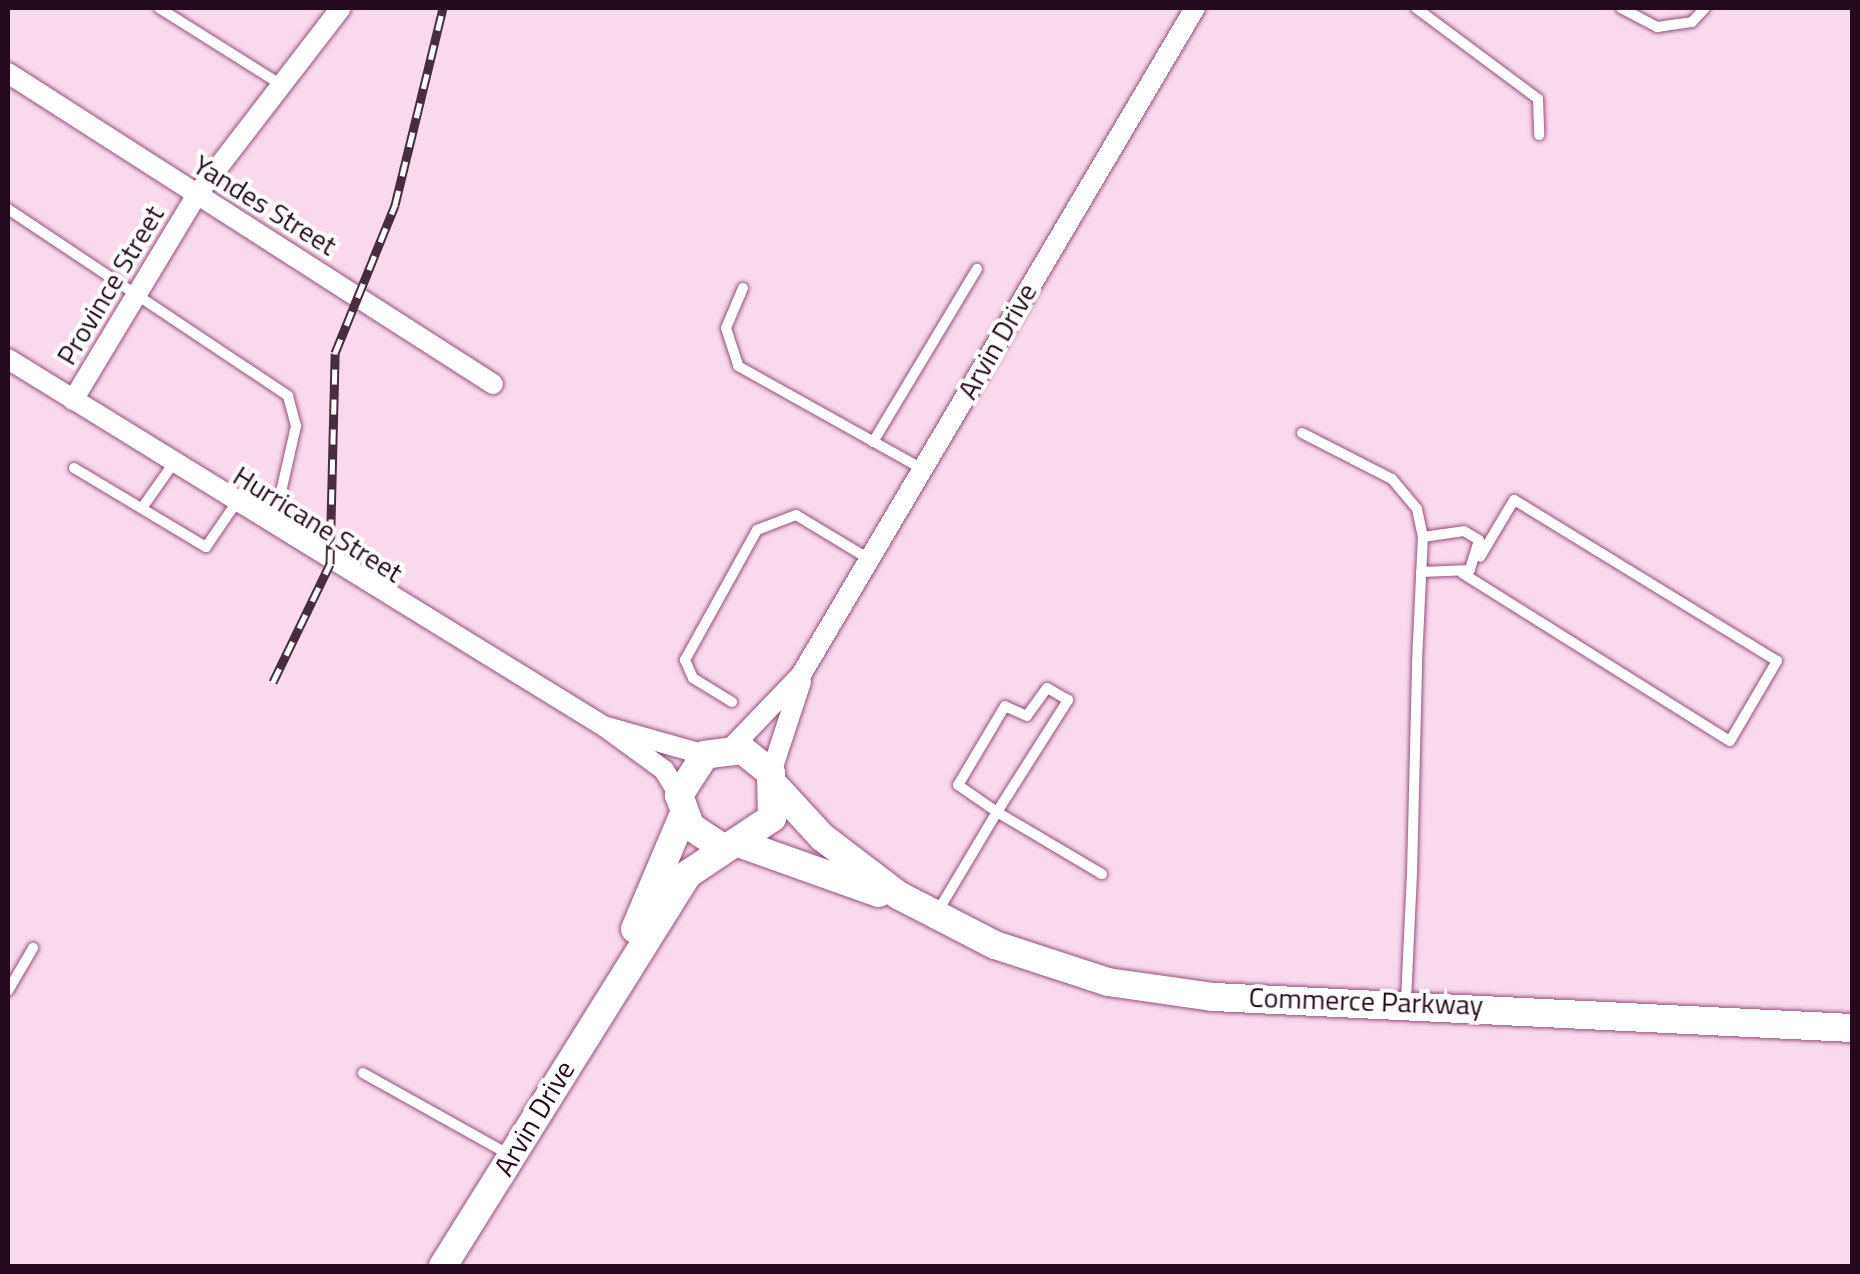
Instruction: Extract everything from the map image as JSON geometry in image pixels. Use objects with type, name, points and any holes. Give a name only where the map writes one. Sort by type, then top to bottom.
[{"type":"street","name":"Province Street","points":[[73,400],[196,196],[341,8]]},
{"type":"street","name":"Arvin Drive","points":[[443,1266],[624,968],[688,874],[772,818],[774,780],[802,675],[1195,8]]},
{"type":"street","name":"Yandes Street","points":[[8,73],[493,384]]},
{"type":"street","name":"Hurricane Street","points":[[8,361],[234,506],[605,727],[664,770],[681,806]]},
{"type":"street","name":"Arvin Drive","points":[[624,968],[681,806],[718,752],[802,675]]},
{"type":"street","name":"Hurricane Street","points":[[605,727],[718,752]]},
{"type":"street","points":[[718,752],[774,780]]},
{"type":"street","name":"Commerce Parkway","points":[[774,780],[822,837],[898,895],[935,916],[1047,963],[1152,990],[1406,1000],[1852,1028]]},
{"type":"street","points":[[681,806],[732,846]]},
{"type":"street","name":"Commerce Parkway","points":[[732,846],[788,857],[898,895]]},
{"type":"street","points":[[658,919],[725,865],[788,857]]},
{"type":"lane","points":[[160,8],[280,84]]},
{"type":"lane","points":[[1416,8],[1538,98],[1538,135]]},
{"type":"lane","points":[[1621,8],[1657,27],[1692,22],[1705,8]]},
{"type":"lane","points":[[8,208],[139,290],[288,396],[296,426],[273,529]]},
{"type":"lane","points":[[873,442],[977,269]]},
{"type":"lane","points":[[743,288],[726,328],[738,366],[922,470]]},
{"type":"lane","points":[[1302,433],[1392,479],[1417,509],[1423,537],[1406,1000]]},
{"type":"lane","points":[[142,508],[173,464]]},
{"type":"lane","points":[[74,468],[206,547],[234,506]]},
{"type":"lane","points":[[1421,572],[1462,573],[1730,741],[1777,661],[1514,500],[1480,557],[1462,573]]},
{"type":"lane","points":[[732,702],[694,678],[685,660],[757,530],[796,516],[869,559]]},
{"type":"lane","points":[[1423,537],[1464,531],[1479,540],[1480,557]]},
{"type":"lane","points":[[935,916],[997,812],[1068,700],[1047,688],[1027,716],[1005,706],[958,785],[997,812],[1102,874]]},
{"type":"lane","points":[[8,992],[33,948]]},
{"type":"lane","points":[[363,1072],[511,1156]]},
{"type":"railway","points":[[273,682],[330,564],[335,353],[395,205],[443,8]]}]
